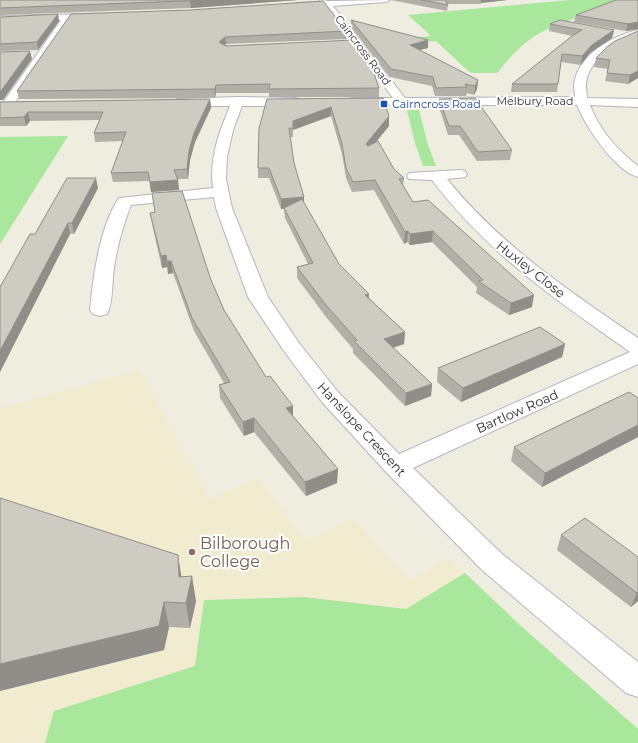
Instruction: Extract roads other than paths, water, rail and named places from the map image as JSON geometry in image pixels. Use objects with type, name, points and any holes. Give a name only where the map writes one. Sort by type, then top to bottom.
[{"type":"street","points":[[291,6],[326,2],[386,0]]},
{"type":"street","name":"Caincross Road","points":[[326,2],[401,101]]},
{"type":"street","points":[[0,20],[104,16]]},
{"type":"street","points":[[4,105],[67,18]]},
{"type":"street","points":[[638,32],[626,36],[607,47],[593,59],[583,72],[580,86],[582,101],[599,136],[638,173]]},
{"type":"street","points":[[612,34],[626,36]]},
{"type":"street","points":[[342,44],[357,43]]},
{"type":"street","points":[[28,54],[42,54]]},
{"type":"street","points":[[166,102],[238,101],[309,103]]},
{"type":"street","name":"Hanslope Crescent","points":[[238,101],[226,130],[220,157],[219,179],[224,208],[258,297],[291,348],[330,397],[395,466],[492,562],[638,682]]},
{"type":"street","name":"Melbury Road","points":[[340,102],[582,101],[638,103]]},
{"type":"street","points":[[4,105],[24,104]]},
{"type":"street","points":[[414,176],[460,174]]},
{"type":"street","name":"Huxley Close","points":[[436,175],[470,216],[492,238],[532,272],[638,348]]},
{"type":"street","points":[[100,310],[104,268],[123,196],[222,192]]},
{"type":"street","name":"Bartlow Road","points":[[395,466],[638,356]]},
{"type":"place","name":"Cairncross Road","points":[[384,104]]},
{"type":"place","name":"Bilborough College","points":[[192,552]]}]
